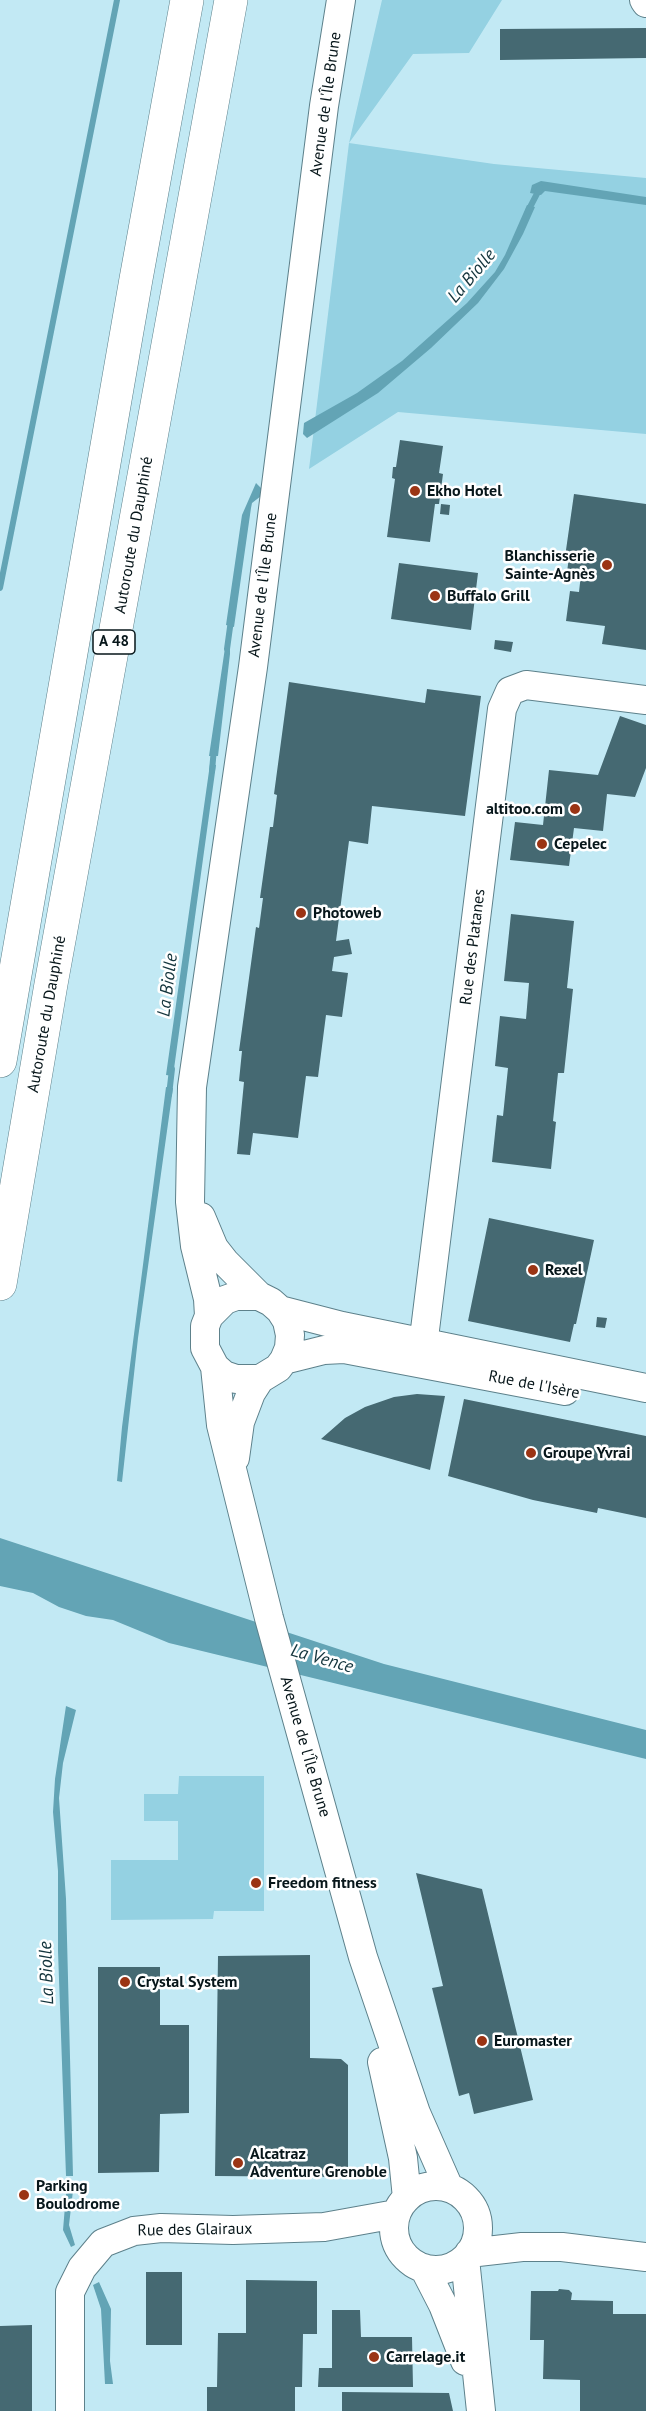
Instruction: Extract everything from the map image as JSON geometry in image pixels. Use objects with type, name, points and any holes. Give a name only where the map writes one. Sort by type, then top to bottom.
[{"type":"highway","name":"A 48","points":[[0,1061],[187,0]]},
{"type":"highway","name":"Autoroute du Dauphiné","points":[[0,1284],[54,973],[231,0]]},
{"type":"street","name":"Avenue de l'Île Brune","points":[[209,1316],[195,1246],[190,1202],[192,1087],[253,667],[324,106],[341,0]]},
{"type":"street","name":"Rue des Platanes","points":[[423,1352],[502,709],[510,691],[526,685],[646,700]]},
{"type":"street","name":"Avenue de l'Île Brune","points":[[190,1171],[199,1210],[213,1248],[270,1303]]},
{"type":"street","points":[[248,1294],[270,1303],[287,1321],[290,1335],[289,1348],[284,1360],[278,1368],[260,1379],[248,1381],[224,1375],[215,1367],[205,1348],[204,1337],[209,1316],[225,1300],[248,1294]]},
{"type":"street","name":"Rue de l'Isère","points":[[270,1303],[296,1316],[423,1352],[646,1407]]},
{"type":"street","name":"Rue de l'Isère","points":[[284,1360],[324,1350],[423,1352],[646,1388]]},
{"type":"street","name":"Avenue de l'Île Brune","points":[[215,1367],[221,1425],[269,1618],[373,1988],[416,2113],[449,2188]]},
{"type":"street","name":"Avenue de l'Île Brune","points":[[233,1469],[240,1422],[251,1393],[260,1379]]},
{"type":"street","name":"Avenue de l'Île Brune","points":[[373,1988],[377,2041],[404,2158],[402,2206]]},
{"type":"street","points":[[480,2405],[467,2256],[477,2236],[477,2219],[466,2199],[449,2188],[427,2187],[416,2190],[402,2206],[394,2227],[401,2251],[411,2262],[424,2268],[436,2270],[448,2268],[467,2256],[522,2247],[562,2247],[646,2257]]},
{"type":"street","name":"Rue des Glairaux","points":[[70,2411],[70,2292],[82,2268],[103,2243],[134,2230],[161,2228],[233,2230],[324,2227],[402,2206]]},
{"type":"street","points":[[477,2219],[515,2234],[562,2247]]},
{"type":"street","name":"Rue des Glairaux","points":[[324,2227],[367,2237],[401,2251]]},
{"type":"street","points":[[424,2268],[456,2334],[480,2405]]},
{"type":"shaded area","points":[[382,0],[502,0],[469,53],[413,54],[349,143]]},
{"type":"shaded area","points":[[349,143],[494,164],[646,178],[646,434],[398,412],[309,469]]},
{"type":"shaded area","points":[[179,1776],[264,1776],[264,1911],[214,1911],[213,1919],[111,1920],[111,1860],[178,1860],[178,1821],[144,1821],[144,1794],[178,1794]]},
{"type":"water","points":[[541,181],[646,197],[646,205],[545,191],[541,195],[530,193],[532,185]]},
{"type":"water","points":[[527,205],[535,207],[523,234],[504,269],[478,303],[431,348],[378,393],[307,438],[303,434],[304,423],[357,393],[402,361],[467,303],[495,272]]},
{"type":"water","points":[[256,483],[262,489],[261,496],[252,503],[234,627],[226,625],[242,515]]},
{"type":"water","points":[[226,641],[230,641],[230,654],[218,756],[209,756]]},
{"type":"water","points":[[210,764],[216,765],[173,1076],[166,1075]]},
{"type":"water","points":[[166,1087],[173,1088],[138,1338],[122,1482],[117,1481],[122,1427]]},
{"type":"water","name":"La Vence","points":[[0,1538],[384,1664],[646,1730],[646,1759],[169,1643],[113,1620],[86,1616],[59,1607],[33,1593],[0,1586]]},
{"type":"water","points":[[66,1706],[76,1710],[63,1763],[59,1798],[66,1899],[73,2176],[66,2176],[58,1951],[58,1871],[53,1812],[55,1779]]},
{"type":"water","points":[[67,2182],[74,2182],[69,2225],[75,2245],[71,2247],[63,2230]]},
{"type":"water","points":[[99,2282],[111,2309],[110,2361],[113,2384],[105,2384],[101,2309],[93,2285]]},
{"type":"building","points":[[646,28],[646,58],[500,60],[500,29]]},
{"type":"building","name":"Ekho Hotel","points":[[400,440],[443,446],[439,473],[443,474],[439,504],[435,504],[430,542],[387,537],[395,479],[392,478],[393,467],[396,467]]},
{"type":"building","name":"Blanchisserie Sainte-Agnès","points":[[574,494],[646,504],[646,650],[602,644],[605,626],[566,621],[570,591],[579,592],[581,574],[567,572],[569,557],[565,557]]},
{"type":"building","points":[[441,504],[450,505],[449,515],[440,514]]},
{"type":"building","points":[[399,563],[478,573],[471,630],[391,619]]},
{"type":"building","points":[[495,640],[513,642],[511,652],[494,649]]},
{"type":"building","name":"Photoweb","points":[[289,682],[425,703],[427,689],[481,696],[465,816],[372,806],[368,844],[349,841],[336,941],[349,939],[352,954],[334,957],[332,971],[348,973],[342,1017],[326,1015],[318,1077],[306,1076],[298,1138],[253,1133],[250,1155],[237,1154],[244,1082],[239,1081],[242,1051],[239,1051],[256,927],[259,928],[263,898],[260,898],[270,827],[273,827],[277,795],[274,794]]},
{"type":"building","points":[[620,716],[646,725],[646,768],[635,797],[607,794],[603,831],[574,828],[569,866],[510,860],[515,822],[543,825],[549,770],[598,775]]},
{"type":"building","points":[[511,914],[574,921],[567,988],[573,989],[564,1073],[558,1073],[551,1169],[492,1162],[497,1115],[503,1116],[508,1068],[495,1066],[500,1016],[526,1019],[529,983],[504,981]]},
{"type":"building","points":[[489,1218],[594,1240],[570,1342],[468,1321]]},
{"type":"building","points":[[597,1317],[607,1318],[605,1328],[596,1327]]},
{"type":"building","points":[[417,1394],[445,1396],[430,1470],[321,1439],[345,1418],[365,1407],[394,1397]]},
{"type":"building","name":"Groupe Yvrai","points":[[464,1399],[646,1436],[646,1518],[598,1508],[597,1513],[533,1500],[448,1476]]},
{"type":"building","name":"Euromaster","points":[[416,1873],[482,1889],[533,2100],[474,2114],[469,2093],[459,2096],[432,1988],[443,1986]]},
{"type":"building","points":[[310,1955],[310,2058],[341,2059],[348,2065],[348,2170],[342,2177],[215,2176],[218,1956]]},
{"type":"building","points":[[98,1967],[160,1967],[160,2025],[189,2025],[189,2113],[160,2114],[159,2172],[98,2173]]},
{"type":"building","points":[[146,2272],[182,2272],[182,2345],[146,2345]]},
{"type":"building","points":[[246,2280],[317,2281],[317,2334],[303,2334],[302,2387],[295,2387],[295,2411],[207,2411],[207,2387],[217,2387],[218,2333],[246,2333]]},
{"type":"building","points":[[559,2289],[569,2290],[572,2293],[571,2300],[613,2301],[613,2314],[646,2314],[646,2411],[580,2411],[580,2380],[543,2379],[544,2340],[530,2340],[531,2291],[558,2291]]},
{"type":"building","points":[[332,2310],[360,2310],[361,2337],[412,2337],[413,2387],[318,2387],[319,2368],[332,2368]]},
{"type":"building","points":[[32,2325],[32,2411],[0,2411],[0,2326]]},
{"type":"building","points":[[342,2392],[449,2393],[453,2411],[342,2411]]},
{"type":"waterway","points":[[0,588],[117,0]]},
{"type":"waterway","name":"La Biolle","points":[[528,211],[540,188]]},
{"type":"waterway","name":"La Biolle","points":[[227,649],[231,620]]},
{"type":"waterway","name":"La Biolle","points":[[212,771],[214,748]]},
{"type":"waterway","name":"La Biolle","points":[[169,1095],[172,1069]]},
{"type":"place","name":"Ekho Hotel","points":[[415,491]]},
{"type":"place","name":"Blanchisserie Sainte-Agnès","points":[[607,565]]},
{"type":"place","name":"Buffalo Grill","points":[[435,596]]},
{"type":"place","name":"altitoo.com","points":[[575,809]]},
{"type":"place","name":"Cepelec","points":[[542,844]]},
{"type":"place","name":"Photoweb","points":[[301,913]]},
{"type":"place","name":"Rexel","points":[[533,1270]]},
{"type":"place","name":"Groupe Yvrai","points":[[531,1453]]},
{"type":"place","name":"Freedom fitness","points":[[256,1883]]},
{"type":"place","name":"Crystal System","points":[[125,1982]]},
{"type":"place","name":"Euromaster","points":[[482,2041]]},
{"type":"place","name":"Alcatraz Adventure Grenoble","points":[[238,2163]]},
{"type":"place","name":"Parking Boulodrome","points":[[24,2195]]},
{"type":"place","name":"Carrelage.it","points":[[374,2357]]}]
